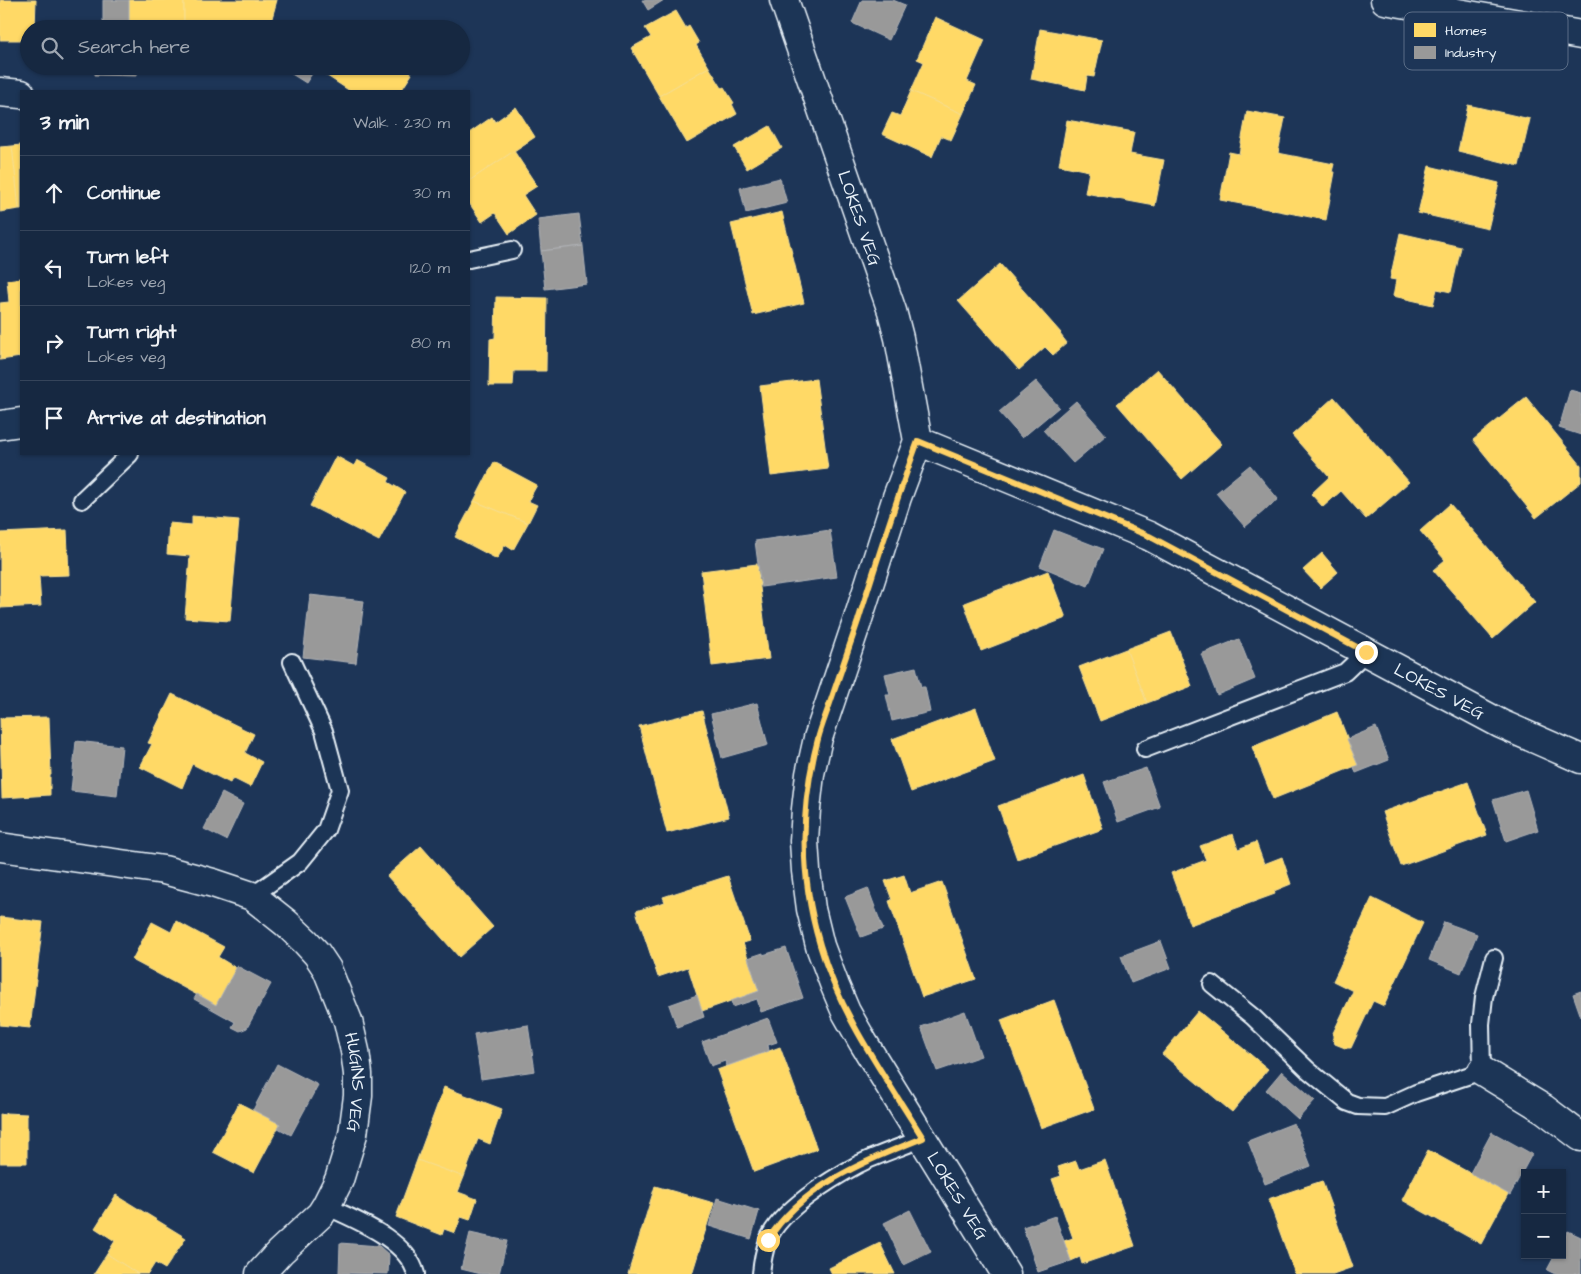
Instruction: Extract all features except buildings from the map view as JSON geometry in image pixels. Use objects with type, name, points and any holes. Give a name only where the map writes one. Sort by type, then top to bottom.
[{"type":"street","name":"LOKES VEG","points":[[784,0],[892,311],[899,338],[918,441],[897,497],[858,622],[818,738],[808,792],[804,841],[810,909],[820,946],[846,1012],[1006,1274]]},
{"type":"street","points":[[1385,0],[1452,12]]},
{"type":"street","points":[[1568,33],[1581,35]]},
{"type":"street","points":[[0,92],[20,94]]},
{"type":"street","points":[[0,425],[20,422]]},
{"type":"street","name":"LOKES VEG","points":[[918,441],[1149,536],[1501,724],[1581,759]]},
{"type":"street","name":"HUGINS VEG","points":[[0,847],[164,870],[252,896],[286,923],[317,954],[327,969],[348,1021],[355,1051],[358,1096],[353,1134],[339,1180],[321,1214],[280,1252],[260,1274]]},
{"type":"street","points":[[1482,1071],[1544,1109],[1581,1137]]},
{"type":"lane","points":[[470,259],[512,250]]},
{"type":"lane","points":[[82,500],[129,455]]},
{"type":"lane","points":[[1145,749],[1345,672],[1366,652]]},
{"type":"lane","points":[[252,896],[300,862],[326,830],[340,790],[324,731],[292,662]]},
{"type":"lane","points":[[1212,984],[1254,1017],[1308,1070],[1346,1102],[1358,1106],[1385,1107],[1416,1093],[1482,1071],[1481,1024],[1484,997],[1494,958]]},
{"type":"lane","points":[[761,1274],[768,1240],[778,1224],[791,1210],[831,1181],[860,1164],[923,1138]]},
{"type":"lane","points":[[326,1206],[381,1233],[405,1254],[416,1274]]},
{"type":"route","points":[[768,1240],[778,1224],[791,1210],[831,1181],[860,1164],[923,1138],[863,1042],[846,1012],[835,986],[820,946],[810,909],[804,841],[810,774],[818,738],[858,622],[897,497],[918,441],[1149,536],[1366,652]]}]
